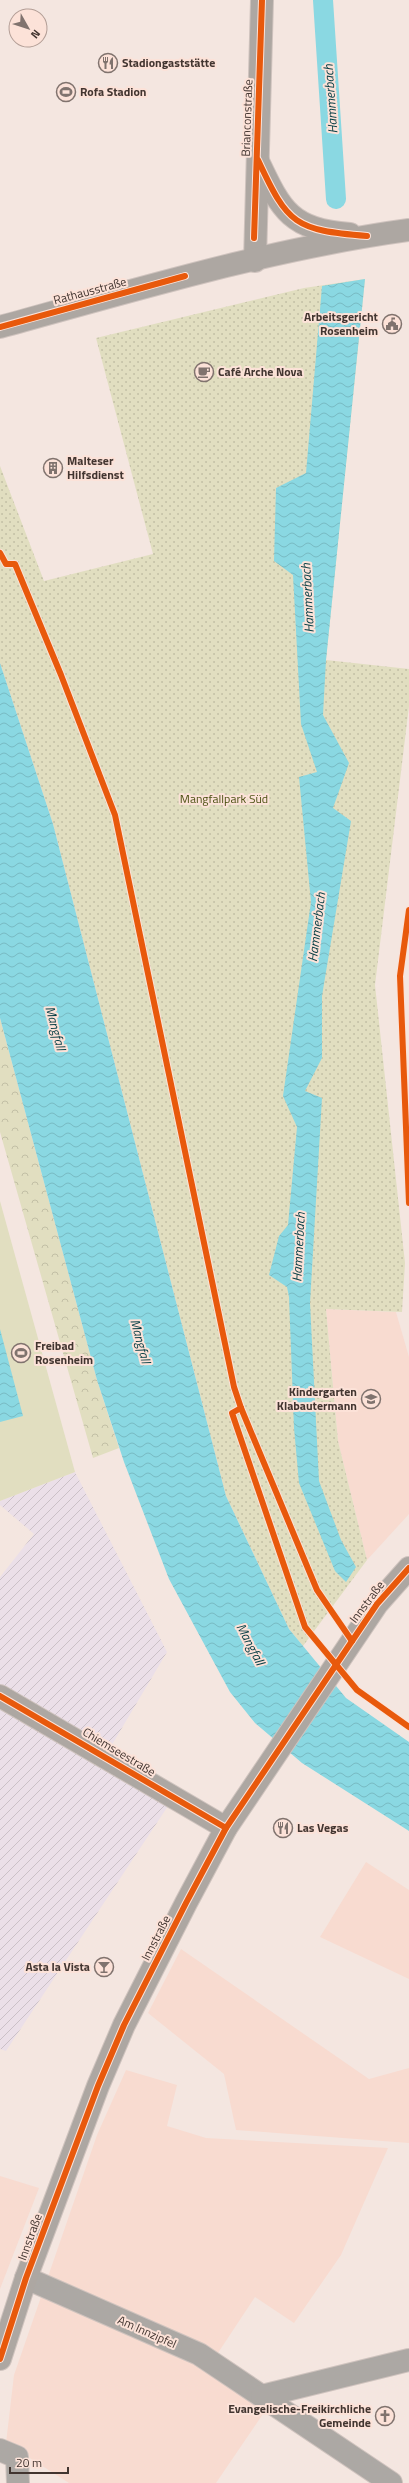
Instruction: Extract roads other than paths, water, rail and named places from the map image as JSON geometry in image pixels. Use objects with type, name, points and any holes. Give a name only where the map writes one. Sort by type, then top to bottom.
[{"type":"main road","name":"Brianconstraße","points":[[256,261],[257,158],[262,0]]},
{"type":"main road","points":[[257,158],[278,202],[292,218],[327,232],[366,236]]},
{"type":"main road","name":"Rathausstraße","points":[[0,327],[185,276],[366,236],[409,230]]},
{"type":"main road","name":"Innstraße","points":[[0,2359],[26,2278],[98,2086],[124,2025],[226,1828],[377,1604],[409,1568]]},
{"type":"main road","name":"Chiemseestraße","points":[[0,1696],[226,1828]]},
{"type":"street","name":"Am Innzipfel","points":[[26,2278],[199,2354],[390,2483]]},
{"type":"street","points":[[262,2396],[409,2360]]},
{"type":"street","points":[[0,2450],[17,2457],[18,2483]]},
{"type":"water","points":[[365,279],[326,660],[323,715],[349,763],[333,808],[351,821],[322,996],[322,1058],[305,1091],[322,1098],[310,1303],[319,1481],[341,1540],[356,1567],[346,1582],[335,1571],[299,1483],[294,1428],[289,1297],[287,1287],[269,1275],[279,1236],[288,1225],[297,1127],[283,1096],[311,902],[299,777],[317,772],[301,724],[293,575],[274,561],[276,488],[306,473],[322,286]]},
{"type":"water","name":"Mangfall","points":[[0,663],[53,824],[226,1496],[289,1629],[346,1698],[409,1742],[409,1831],[302,1763],[255,1723],[230,1692],[169,1579],[124,1462],[97,1380],[0,1018]]},
{"type":"water","points":[[0,1329],[23,1416],[0,1422]]},
{"type":"waterway","name":"Hammerbach","points":[[323,0],[336,199]]},
{"type":"place","name":"Stadiongaststätte","points":[[108,63]]},
{"type":"place","name":"Rofa Stadion","points":[[66,92]]},
{"type":"place","name":"Arbeitsgericht Rosenheim","points":[[392,324]]},
{"type":"place","name":"Café Arche Nova","points":[[204,372]]},
{"type":"place","name":"Malteser Hilfsdienst","points":[[53,468]]},
{"type":"place","name":"Freibad Rosenheim","points":[[21,1353]]},
{"type":"place","name":"Kindergarten Klabautermann","points":[[371,1399]]},
{"type":"place","name":"Las Vegas","points":[[283,1828]]},
{"type":"place","name":"Asta la Vista","points":[[104,1967]]},
{"type":"place","name":"Evangelische-Freikirchliche Gemeinde","points":[[385,2416]]},
{"type":"park label","name":"Mangfallpark Süd","points":[[224,799]]}]
